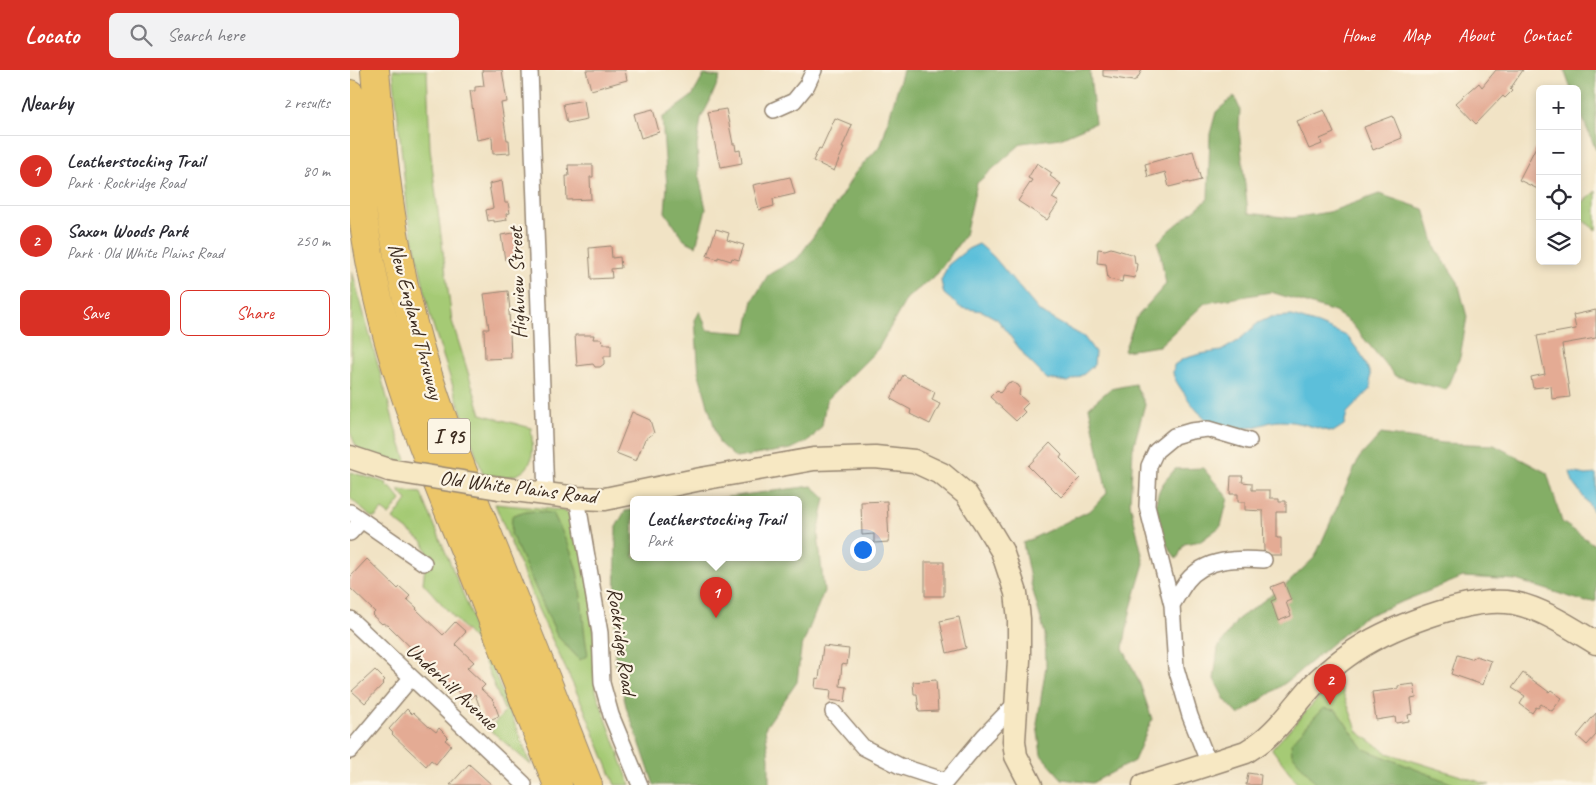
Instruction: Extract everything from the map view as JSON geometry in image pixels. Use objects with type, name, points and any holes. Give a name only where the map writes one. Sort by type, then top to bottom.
[{"type":"highway","name":"New England Thruway","points":[[376,70],[382,149],[390,211],[401,275],[418,344],[457,458],[588,785]]},
{"type":"highway","name":"New England Thruway","points":[[350,94],[358,182],[365,228],[380,307],[394,360],[430,465],[558,785]]},
{"type":"street","name":"Highview Street","points":[[530,70],[546,494]]},
{"type":"street","points":[[774,110],[794,101],[807,85],[814,70]]},
{"type":"street","points":[[1209,764],[1190,716],[1176,668],[1172,605],[1147,506],[1149,466],[1156,451],[1174,436],[1191,431],[1208,429],[1249,441]]},
{"type":"street","name":"Old White Plains Road","points":[[350,457],[388,470],[499,488],[577,498],[605,499],[701,479],[814,460],[875,457],[914,461],[935,470],[966,494],[977,510],[1002,551],[1016,592],[1019,646],[1014,741],[1016,756],[1031,785]]},
{"type":"street","name":"Rockridge Road","points":[[577,498],[600,633],[602,683],[612,715],[640,785]]},
{"type":"street","points":[[350,533],[356,516],[424,563]]},
{"type":"street","points":[[1172,605],[1188,580],[1205,567],[1220,561],[1264,560]]},
{"type":"street","points":[[1144,785],[1246,752],[1259,744],[1280,724],[1317,682],[1347,656],[1362,646],[1412,622],[1463,606],[1496,601],[1531,608],[1596,643]]},
{"type":"street","name":"Underhill Avenue","points":[[350,619],[524,784]]},
{"type":"street","points":[[350,751],[411,678]]},
{"type":"street","points":[[833,712],[862,747],[900,766],[945,783],[984,736],[1015,704]]},
{"type":"green space","points":[[393,70],[427,70],[430,149],[452,321],[481,414],[531,428],[532,458],[525,469],[511,476],[501,477],[483,474],[431,319],[408,215]]},
{"type":"green space","points":[[903,70],[1091,70],[1095,123],[1060,138],[1022,143],[977,183],[965,235],[937,274],[907,298],[878,349],[826,401],[822,426],[810,440],[791,449],[736,458],[719,443],[699,374],[695,320],[700,311],[707,330],[746,333],[753,300],[768,275],[798,258],[837,203],[855,173],[881,145]]},
{"type":"green space","points":[[1564,70],[1596,70],[1596,150],[1581,114],[1581,85],[1570,85]]},
{"type":"green space","points":[[704,75],[720,77],[701,118],[697,146],[699,176],[706,209],[696,246],[684,240],[665,212],[667,186],[662,118],[692,96]]},
{"type":"green space","points":[[1234,96],[1240,109],[1239,129],[1248,213],[1292,218],[1329,212],[1379,194],[1424,209],[1436,249],[1458,282],[1467,317],[1460,357],[1446,390],[1395,376],[1351,323],[1335,312],[1271,292],[1205,303],[1159,346],[1124,351],[1136,318],[1166,284],[1158,242],[1208,199],[1210,134],[1216,112]]},
{"type":"green space","points":[[1596,191],[1596,230],[1581,219],[1581,204]]},
{"type":"green space","points":[[352,271],[407,463],[362,453],[355,444],[350,432]]},
{"type":"green space","points":[[1135,384],[1145,404],[1133,448],[1130,503],[1144,563],[1131,608],[1123,648],[1140,684],[1152,719],[1134,761],[1092,783],[1062,779],[1041,755],[1037,724],[1046,666],[1045,634],[1031,584],[1023,543],[1091,510],[1107,493],[1089,407],[1110,389]]},
{"type":"green space","points":[[1381,434],[1443,443],[1494,445],[1547,473],[1562,522],[1596,546],[1596,601],[1586,602],[1516,580],[1463,577],[1362,618],[1288,681],[1239,715],[1225,700],[1214,679],[1218,648],[1238,619],[1288,583],[1315,557],[1359,458]]},
{"type":"green space","points":[[1203,468],[1228,498],[1221,526],[1201,541],[1184,544],[1177,559],[1166,543],[1158,524],[1156,504],[1158,494],[1162,485],[1175,469]]},
{"type":"green space","points":[[350,472],[387,483],[386,486],[391,488],[401,500],[389,515],[382,510],[376,517],[371,517],[350,498]]},
{"type":"green space","points":[[812,486],[825,498],[818,534],[824,591],[801,649],[797,682],[765,728],[769,758],[769,785],[654,785],[627,710],[615,660],[616,527],[625,511],[630,510],[630,561],[802,561],[802,496],[736,496]]},
{"type":"green space","points":[[398,490],[421,493],[531,765],[489,729],[505,712],[477,643],[423,583],[427,551],[423,542],[393,519],[407,500]]},
{"type":"green space","points":[[495,504],[560,510],[572,515],[578,526],[593,604],[596,691],[630,785],[615,785],[583,706],[537,607]]},
{"type":"green space","points":[[533,511],[553,513],[569,546],[575,564],[588,655],[580,660],[558,637],[511,534],[512,516]]},
{"type":"green space","points":[[1337,677],[1358,732],[1387,753],[1490,785],[1299,785],[1272,749]]},
{"type":"green space","points":[[1323,708],[1336,710],[1364,749],[1456,785],[1315,785],[1315,782],[1292,754],[1291,743]]},
{"type":"water","points":[[979,244],[993,256],[1040,312],[1084,337],[1095,352],[1094,365],[1084,374],[1068,382],[1047,379],[1029,361],[997,319],[982,311],[961,308],[944,294],[941,281],[948,265],[968,249]]},
{"type":"water","points":[[1292,316],[1347,336],[1361,354],[1370,373],[1371,388],[1347,413],[1344,425],[1333,432],[1287,421],[1270,422],[1254,427],[1232,428],[1214,424],[1199,413],[1176,382],[1173,373],[1174,365],[1183,359],[1221,351],[1238,341],[1258,323],[1271,317]]},
{"type":"water","points":[[1570,472],[1586,475],[1596,474],[1596,515],[1573,482]]},
{"type":"building","points":[[482,70],[502,70],[507,102],[501,103],[510,153],[493,154],[492,137],[477,140],[470,91],[475,91],[475,87],[484,86]]},
{"type":"building","points":[[586,70],[625,70],[627,80],[591,90]]},
{"type":"building","points":[[1103,70],[1142,70],[1137,79],[1133,81],[1103,76]]},
{"type":"building","points":[[1496,70],[1523,70],[1510,89],[1512,91],[1505,98],[1503,96],[1476,124],[1456,103],[1479,83],[1482,87]]},
{"type":"building","points":[[584,100],[587,119],[567,123],[563,104]]},
{"type":"building","points":[[653,109],[659,132],[641,138],[634,114]]},
{"type":"building","points":[[726,109],[733,144],[735,144],[736,151],[740,150],[742,163],[721,167],[708,112]]},
{"type":"building","points":[[1324,110],[1334,133],[1320,139],[1322,144],[1309,149],[1297,121]]},
{"type":"building","points":[[1393,116],[1402,138],[1373,150],[1364,127]]},
{"type":"building","points":[[835,118],[852,125],[834,171],[813,161],[819,148],[821,149]]},
{"type":"building","points":[[1536,147],[1536,188],[1519,180]]},
{"type":"building","points":[[1193,151],[1201,180],[1169,187],[1165,172],[1148,177],[1145,164]]},
{"type":"building","points":[[1037,163],[1052,173],[1050,176],[1061,184],[1052,198],[1059,202],[1047,220],[1018,201],[1032,180],[1028,178]]},
{"type":"building","points":[[568,165],[593,165],[593,177],[590,177],[591,199],[567,200],[566,176],[569,176]]},
{"type":"building","points":[[790,177],[795,194],[773,199],[774,206],[759,210],[753,185]]},
{"type":"building","points":[[502,181],[505,203],[508,203],[510,213],[506,214],[507,220],[488,221],[486,210],[493,208],[489,184]]},
{"type":"building","points":[[716,229],[729,233],[727,240],[744,245],[739,260],[732,258],[731,261],[707,256]]},
{"type":"building","points":[[520,232],[522,246],[518,247],[520,258],[505,260],[501,235]]},
{"type":"building","points":[[611,246],[612,258],[620,257],[621,268],[611,269],[612,278],[591,279],[589,248]]},
{"type":"building","points":[[1111,248],[1134,255],[1135,263],[1137,264],[1135,278],[1123,276],[1122,282],[1108,279],[1106,264],[1097,263],[1098,249],[1105,250]]},
{"type":"building","points":[[508,291],[511,358],[485,359],[484,329],[489,329],[484,294]]},
{"type":"building","points":[[1596,310],[1596,338],[1562,344],[1570,397],[1552,399],[1551,386],[1533,388],[1531,377],[1545,374],[1537,336],[1576,329],[1573,315]]},
{"type":"building","points":[[575,335],[594,335],[593,339],[601,339],[603,344],[611,344],[611,356],[604,356],[604,364],[600,367],[595,367],[593,364],[577,366]]},
{"type":"building","points":[[903,375],[935,392],[932,400],[940,404],[930,424],[910,414],[911,410],[891,399]]},
{"type":"building","points":[[1011,382],[1018,385],[1020,388],[1019,395],[1028,403],[1022,409],[1025,412],[1016,421],[990,397],[997,390],[1000,393]]},
{"type":"building","points":[[632,412],[650,420],[654,433],[645,439],[636,461],[616,453]]},
{"type":"building","points":[[1050,443],[1062,455],[1060,458],[1080,478],[1061,497],[1028,466]]},
{"type":"building","points":[[1231,476],[1243,476],[1242,482],[1252,483],[1252,490],[1270,490],[1270,498],[1279,498],[1279,501],[1286,501],[1286,512],[1277,512],[1277,538],[1281,538],[1281,555],[1271,555],[1264,551],[1263,511],[1245,510],[1245,502],[1238,502],[1238,494],[1230,494]]},
{"type":"building","points":[[887,501],[889,542],[874,543],[874,534],[862,535],[861,502]]},
{"type":"building","points":[[367,559],[398,589],[400,587],[410,596],[407,599],[443,635],[455,622],[466,632],[455,644],[474,662],[467,668],[485,685],[481,689],[493,700],[499,716],[485,722],[475,694],[471,699],[467,695],[464,698],[388,625],[382,624],[372,615],[375,612],[350,588],[350,577]]},
{"type":"building","points":[[925,562],[944,562],[944,596],[925,596]]},
{"type":"building","points":[[1284,582],[1291,600],[1286,602],[1291,616],[1278,621],[1271,601],[1276,599],[1271,587]]},
{"type":"building","points":[[959,617],[966,648],[947,653],[940,621]]},
{"type":"building","points":[[823,646],[849,649],[847,665],[842,664],[840,686],[847,687],[845,702],[830,700],[831,690],[815,688],[816,678],[819,679]]},
{"type":"building","points":[[1457,655],[1471,659],[1476,656],[1491,661],[1483,685],[1451,674]]},
{"type":"building","points":[[375,670],[385,680],[365,703],[352,691]]},
{"type":"building","points":[[1523,673],[1549,692],[1551,690],[1562,698],[1552,711],[1541,704],[1532,713],[1520,704],[1525,696],[1512,688]]},
{"type":"building","points":[[936,680],[938,711],[919,712],[917,694],[914,694],[913,682]]},
{"type":"building","points":[[1414,684],[1416,698],[1411,699],[1413,714],[1408,715],[1409,721],[1396,723],[1395,717],[1376,720],[1372,692],[1398,689],[1398,686]]},
{"type":"building","points":[[407,709],[412,714],[413,712],[430,728],[436,732],[439,728],[448,737],[445,740],[451,745],[436,764],[431,760],[426,766],[389,729]]},
{"type":"building","points":[[1596,713],[1596,735],[1587,745],[1577,736]]},
{"type":"building","points":[[469,764],[492,785],[450,785]]},
{"type":"building","points":[[1248,773],[1261,775],[1260,785],[1246,785]]},
{"type":"place","name":"Leatherstocking Trail","points":[[716,618]]},
{"type":"place","name":"Saxon Woods Park","points":[[1330,705]]}]
